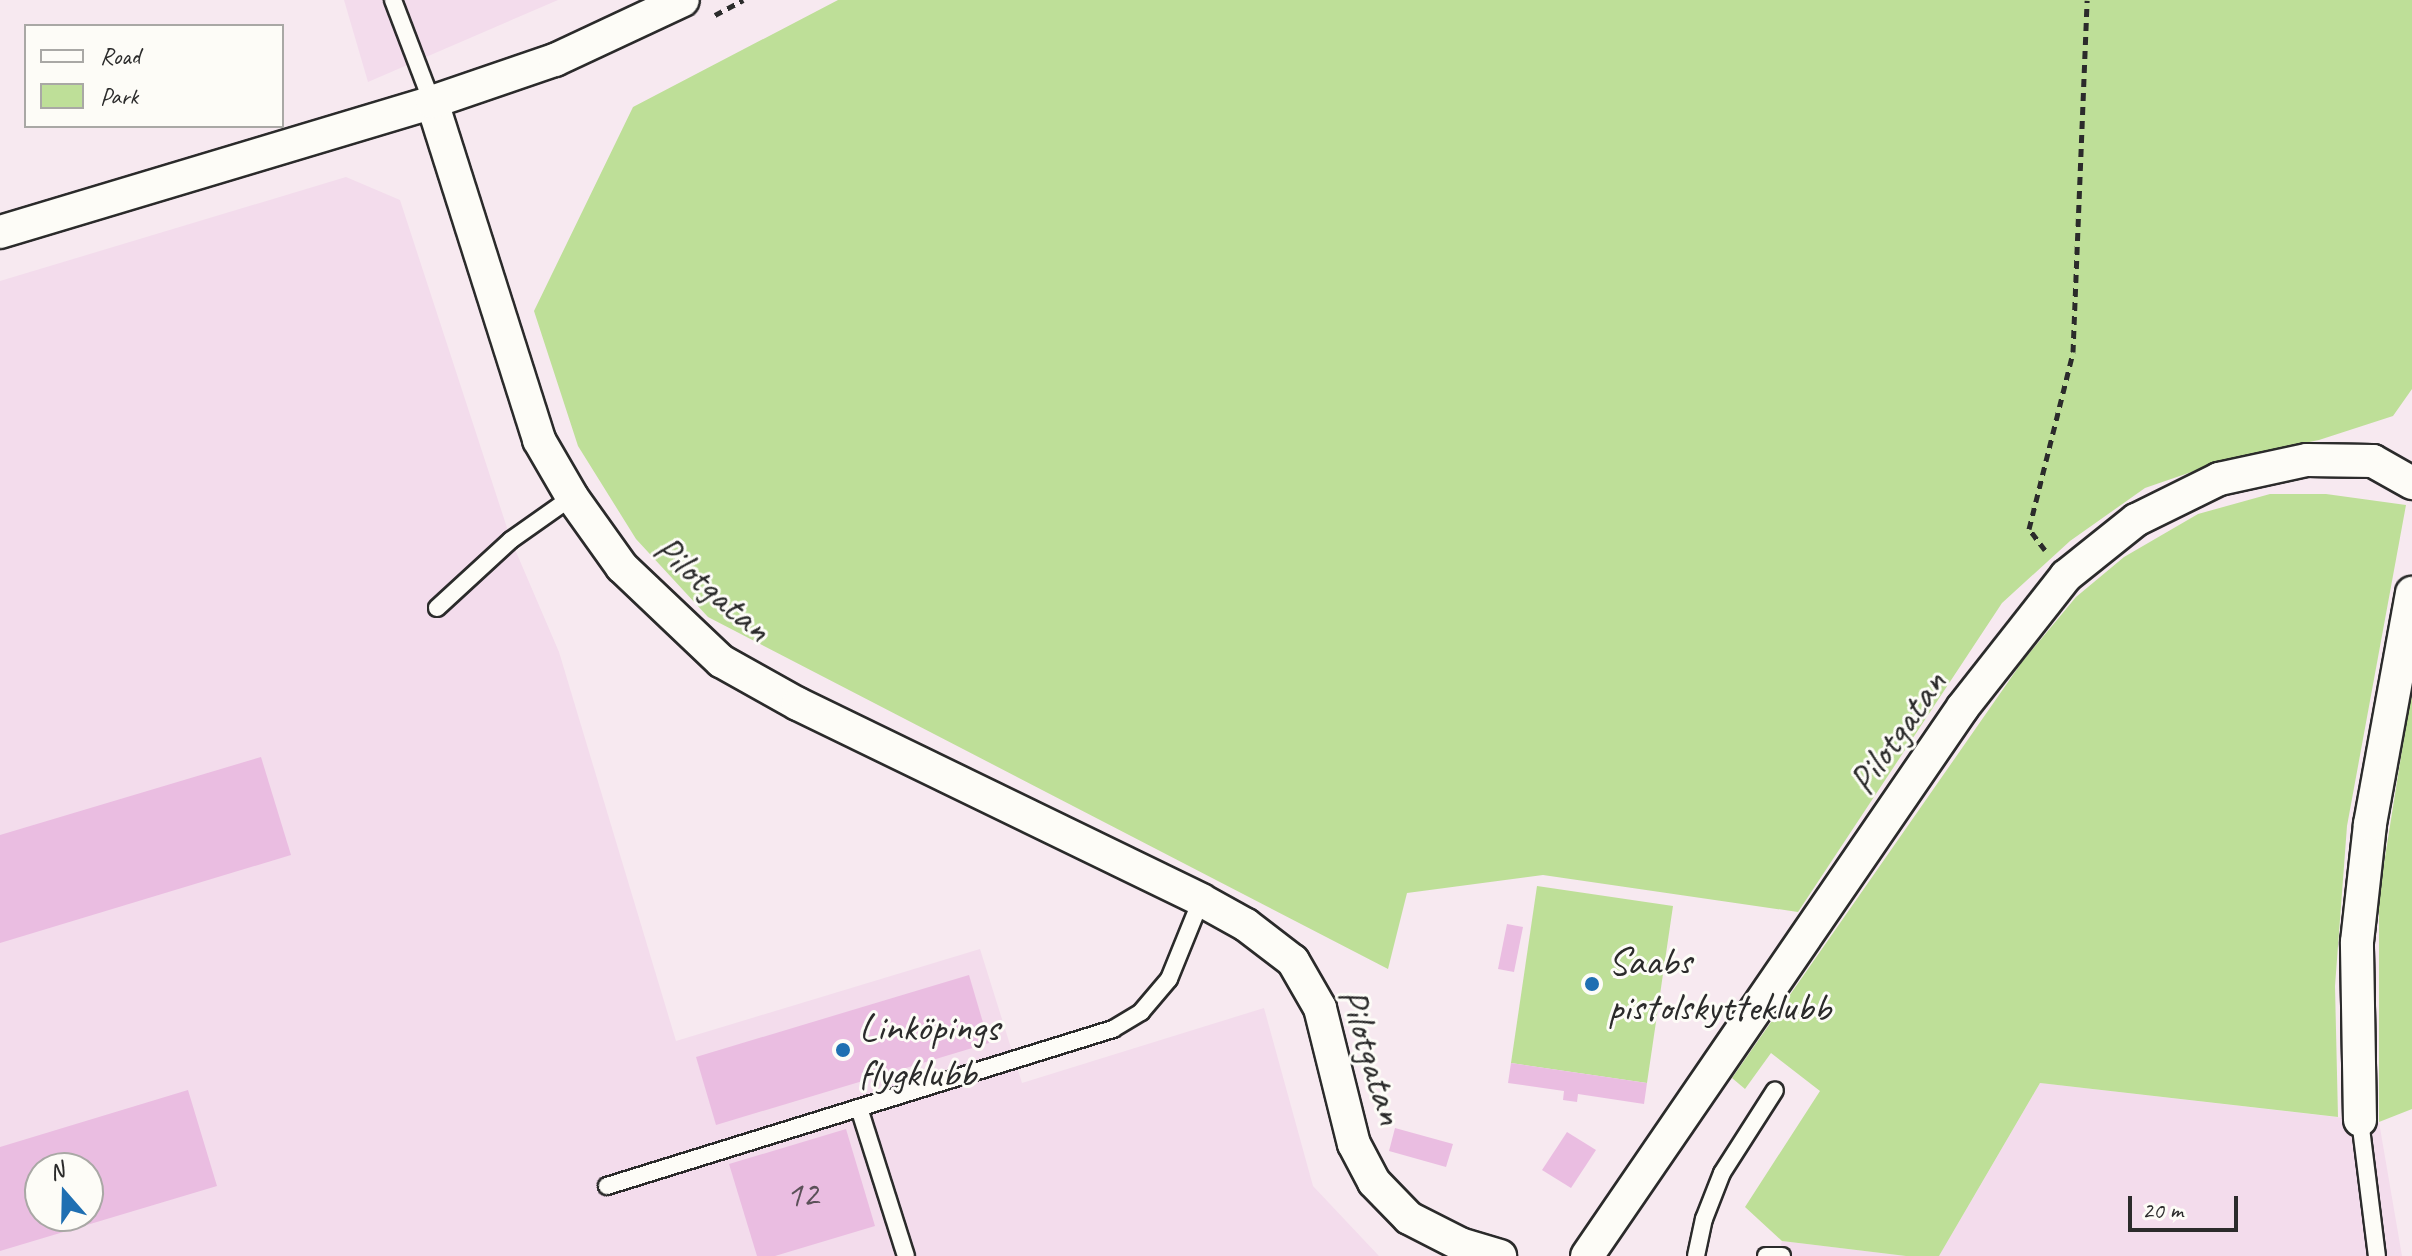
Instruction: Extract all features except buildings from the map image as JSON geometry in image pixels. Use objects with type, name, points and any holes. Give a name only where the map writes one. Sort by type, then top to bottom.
[{"type":"street","points":[[0,232],[432,102],[555,60],[683,0]]},
{"type":"street","name":"Pilotgatan","points":[[432,102],[534,427],[572,497],[622,567],[721,661],[798,704],[1201,900],[1246,925],[1293,961],[1320,1008],[1354,1144],[1374,1182],[1409,1218],[1460,1244],[1500,1256]]},
{"type":"street","name":"Pilotgatan","points":[[1587,1256],[1963,707],[2066,576],[2136,520],[2219,479],[2307,460],[2373,461],[2412,483]]},
{"type":"street","points":[[2360,1120],[2357,942],[2370,824],[2412,593]]},
{"type":"lane","points":[[393,0],[432,102]]},
{"type":"lane","points":[[437,608],[511,540],[572,497]]},
{"type":"lane","points":[[607,1186],[1113,1029],[1141,1012],[1169,979],[1201,900]]},
{"type":"lane","points":[[1696,1256],[1704,1219],[1722,1173],[1775,1090]]},
{"type":"lane","points":[[859,1108],[906,1256]]},
{"type":"lane","points":[[2360,1120],[2377,1256]]},
{"type":"lane","points":[[1766,1256],[1782,1256]]},
{"type":"path","points":[[2066,576],[2029,529],[2073,352],[2087,0]]},
{"type":"shaded area","points":[[344,0],[558,0],[368,82]]},
{"type":"shaded area","points":[[346,177],[400,200],[511,540],[559,652],[676,1041],[980,949],[1022,1083],[1264,1008],[1313,1186],[1379,1256],[0,1256],[0,281]]},
{"type":"shaded area","points":[[2040,1083],[2379,1122],[2402,1256],[1939,1256]]},
{"type":"shaded area","points":[[1782,1241],[1906,1256],[1778,1256]]},
{"type":"green space","points":[[838,0],[2412,0],[2412,389],[2393,416],[2319,440],[2232,458],[2145,488],[2070,541],[2002,603],[1798,912],[1543,875],[1407,893],[1388,969],[708,617],[636,539],[578,446],[534,311],[633,107]]},
{"type":"green space","points":[[2270,494],[2326,494],[2406,505],[2347,826],[2335,986],[2338,1117],[2040,1083],[1939,1256],[1906,1256],[1782,1241],[1745,1207],[1820,1091],[1771,1053],[1745,1089],[1732,1078],[2022,662],[2076,597],[2124,557],[2198,514]]},
{"type":"green space","points":[[2412,687],[2412,1109],[2379,1122],[2379,895]]},
{"type":"green space","name":"Saabs pistolskytteklubb","points":[[1537,886],[1673,906],[1647,1083],[1511,1063]]},
{"type":"place","name":"Saabs pistolskytteklubb","points":[[1592,984]]},
{"type":"place","name":"Linköpings flygklubb","points":[[843,1050]]}]
